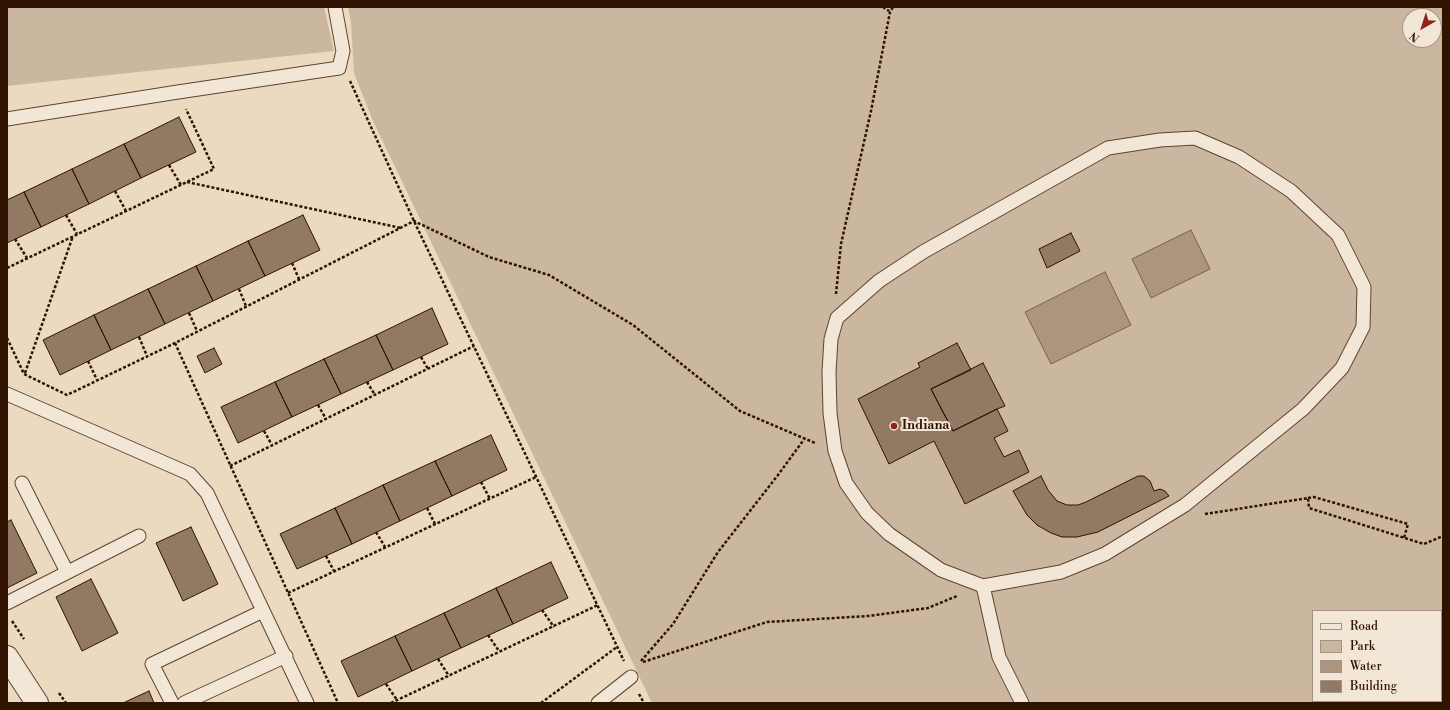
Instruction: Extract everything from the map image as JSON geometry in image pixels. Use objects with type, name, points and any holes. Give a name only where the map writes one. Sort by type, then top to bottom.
[{"type":"street","points":[[7,658],[37,703]]},
{"type":"lane","points":[[7,119],[339,68],[343,50],[335,7]]},
{"type":"lane","points":[[1195,138],[1239,157],[1291,191],[1338,235],[1364,287],[1363,327],[1342,368],[1303,409],[1185,505],[1104,554],[1061,572],[983,586],[941,570],[889,534],[867,513],[846,483],[835,451],[830,413],[829,372],[831,339],[837,318],[879,280],[923,252],[1108,148],[1160,140],[1195,138]]},
{"type":"lane","points":[[7,394],[190,474],[207,493],[286,656],[307,703]]},
{"type":"lane","points":[[22,484],[67,572]]},
{"type":"lane","points":[[7,603],[139,536]]},
{"type":"lane","points":[[983,586],[999,657],[1022,703]]},
{"type":"lane","points":[[172,703],[152,664],[263,611]]},
{"type":"lane","points":[[184,703],[286,656]]},
{"type":"lane","points":[[598,703],[631,677]]},
{"type":"path","points":[[883,7],[890,12]]},
{"type":"path","points":[[837,318],[836,292],[842,244],[871,111],[890,12],[893,7]]},
{"type":"path","points":[[339,68],[351,82],[414,221],[644,703]]},
{"type":"path","points":[[7,268],[214,169],[178,92]]},
{"type":"path","points":[[169,165],[181,185]]},
{"type":"path","points":[[187,182],[401,228]]},
{"type":"path","points":[[115,191],[126,211]]},
{"type":"path","points":[[24,374],[75,235],[66,215]]},
{"type":"path","points":[[7,338],[24,374],[67,395],[175,343],[414,221]]},
{"type":"path","points":[[414,221],[490,257],[549,275],[633,325],[740,411],[835,451]]},
{"type":"path","points":[[15,239],[26,258]]},
{"type":"path","points":[[292,263],[299,280]]},
{"type":"path","points":[[239,289],[246,306]]},
{"type":"path","points":[[189,313],[197,331]]},
{"type":"path","points":[[139,337],[147,356]]},
{"type":"path","points":[[175,343],[338,703]]},
{"type":"path","points":[[230,466],[474,346]]},
{"type":"path","points":[[421,357],[428,369]]},
{"type":"path","points":[[88,361],[97,380]]},
{"type":"path","points":[[367,382],[375,395]]},
{"type":"path","points":[[318,405],[326,419]]},
{"type":"path","points":[[264,431],[272,445]]},
{"type":"path","points":[[804,438],[778,475],[718,552],[673,624],[639,663],[767,622],[868,616],[928,608],[983,586]]},
{"type":"path","points":[[288,593],[536,477]]},
{"type":"path","points":[[481,482],[490,499]]},
{"type":"path","points":[[1185,505],[1190,516],[1314,497],[1408,524],[1404,538]]},
{"type":"path","points":[[1308,498],[1310,508],[1424,544],[1443,536]]},
{"type":"path","points":[[427,508],[436,524]]},
{"type":"path","points":[[376,532],[385,547]]},
{"type":"path","points":[[326,556],[334,571]]},
{"type":"path","points":[[391,703],[598,605]]},
{"type":"path","points":[[542,610],[554,626]]},
{"type":"path","points":[[488,635],[500,652]]},
{"type":"path","points":[[541,703],[617,647]]},
{"type":"path","points":[[438,659],[449,676]]},
{"type":"path","points":[[386,684],[397,700]]},
{"type":"green space","points":[[7,7],[324,7],[334,51],[7,86]]},
{"type":"green space","points":[[348,7],[1443,7],[1443,703],[652,703],[373,121],[354,73],[351,22]]},
{"type":"water","points":[[1191,230],[1210,269],[1151,298],[1132,259]]},
{"type":"water","points":[[1105,272],[1131,325],[1051,364],[1025,312]]},
{"type":"building","points":[[179,117],[196,152],[141,178],[124,144]]},
{"type":"building","points":[[124,144],[141,178],[89,204],[72,169]]},
{"type":"building","points":[[72,169],[89,204],[41,227],[24,192]]},
{"type":"building","points":[[24,192],[41,227],[7,243],[7,200]]},
{"type":"building","points":[[303,215],[320,250],[265,276],[248,241]]},
{"type":"building","points":[[1071,233],[1080,251],[1047,268],[1039,249]]},
{"type":"building","points":[[248,241],[265,276],[213,301],[196,266]]},
{"type":"building","points":[[196,266],[213,301],[165,324],[148,289]]},
{"type":"building","points":[[148,289],[165,324],[111,350],[94,315]]},
{"type":"building","points":[[432,308],[448,344],[393,370],[376,335]]},
{"type":"building","points":[[94,315],[111,350],[60,375],[43,340]]},
{"type":"building","points":[[376,335],[393,370],[341,394],[324,359]]},
{"type":"building","points":[[957,343],[971,370],[931,389],[953,431],[997,409],[1008,431],[994,438],[1004,457],[1019,450],[1029,472],[965,504],[934,441],[889,464],[858,399],[920,367],[918,363]]},
{"type":"building","points":[[214,348],[222,364],[205,373],[197,356]]},
{"type":"building","points":[[324,359],[341,394],[292,417],[275,382]]},
{"type":"building","points":[[983,363],[1005,406],[953,431],[931,389]]},
{"type":"building","points":[[275,382],[292,417],[238,443],[221,407]]},
{"type":"building","points":[[491,435],[507,470],[452,496],[435,461]]},
{"type":"building","points":[[435,461],[452,496],[400,521],[383,485]]},
{"type":"building","points":[[1041,476],[1048,490],[1057,501],[1067,505],[1078,505],[1086,502],[1138,476],[1144,476],[1150,481],[1154,491],[1160,489],[1165,491],[1169,496],[1098,532],[1077,537],[1062,537],[1037,525],[1027,515],[1013,491]]},
{"type":"building","points":[[383,485],[400,521],[352,544],[335,508]]},
{"type":"building","points":[[335,508],[352,544],[297,569],[280,534]]},
{"type":"building","points":[[11,520],[37,573],[7,588],[7,522]]},
{"type":"building","points":[[191,527],[218,584],[183,601],[156,543]]},
{"type":"building","points":[[551,562],[568,598],[513,624],[496,588]]},
{"type":"building","points":[[91,579],[118,633],[82,651],[56,597]]},
{"type":"building","points":[[496,588],[513,624],[461,648],[444,613]]},
{"type":"building","points":[[444,613],[461,648],[412,671],[395,636]]},
{"type":"building","points":[[395,636],[412,671],[358,697],[341,661]]},
{"type":"building","points":[[149,691],[154,703],[123,703]]},
{"type":"place","name":"Indiana","points":[[894,426]]}]
